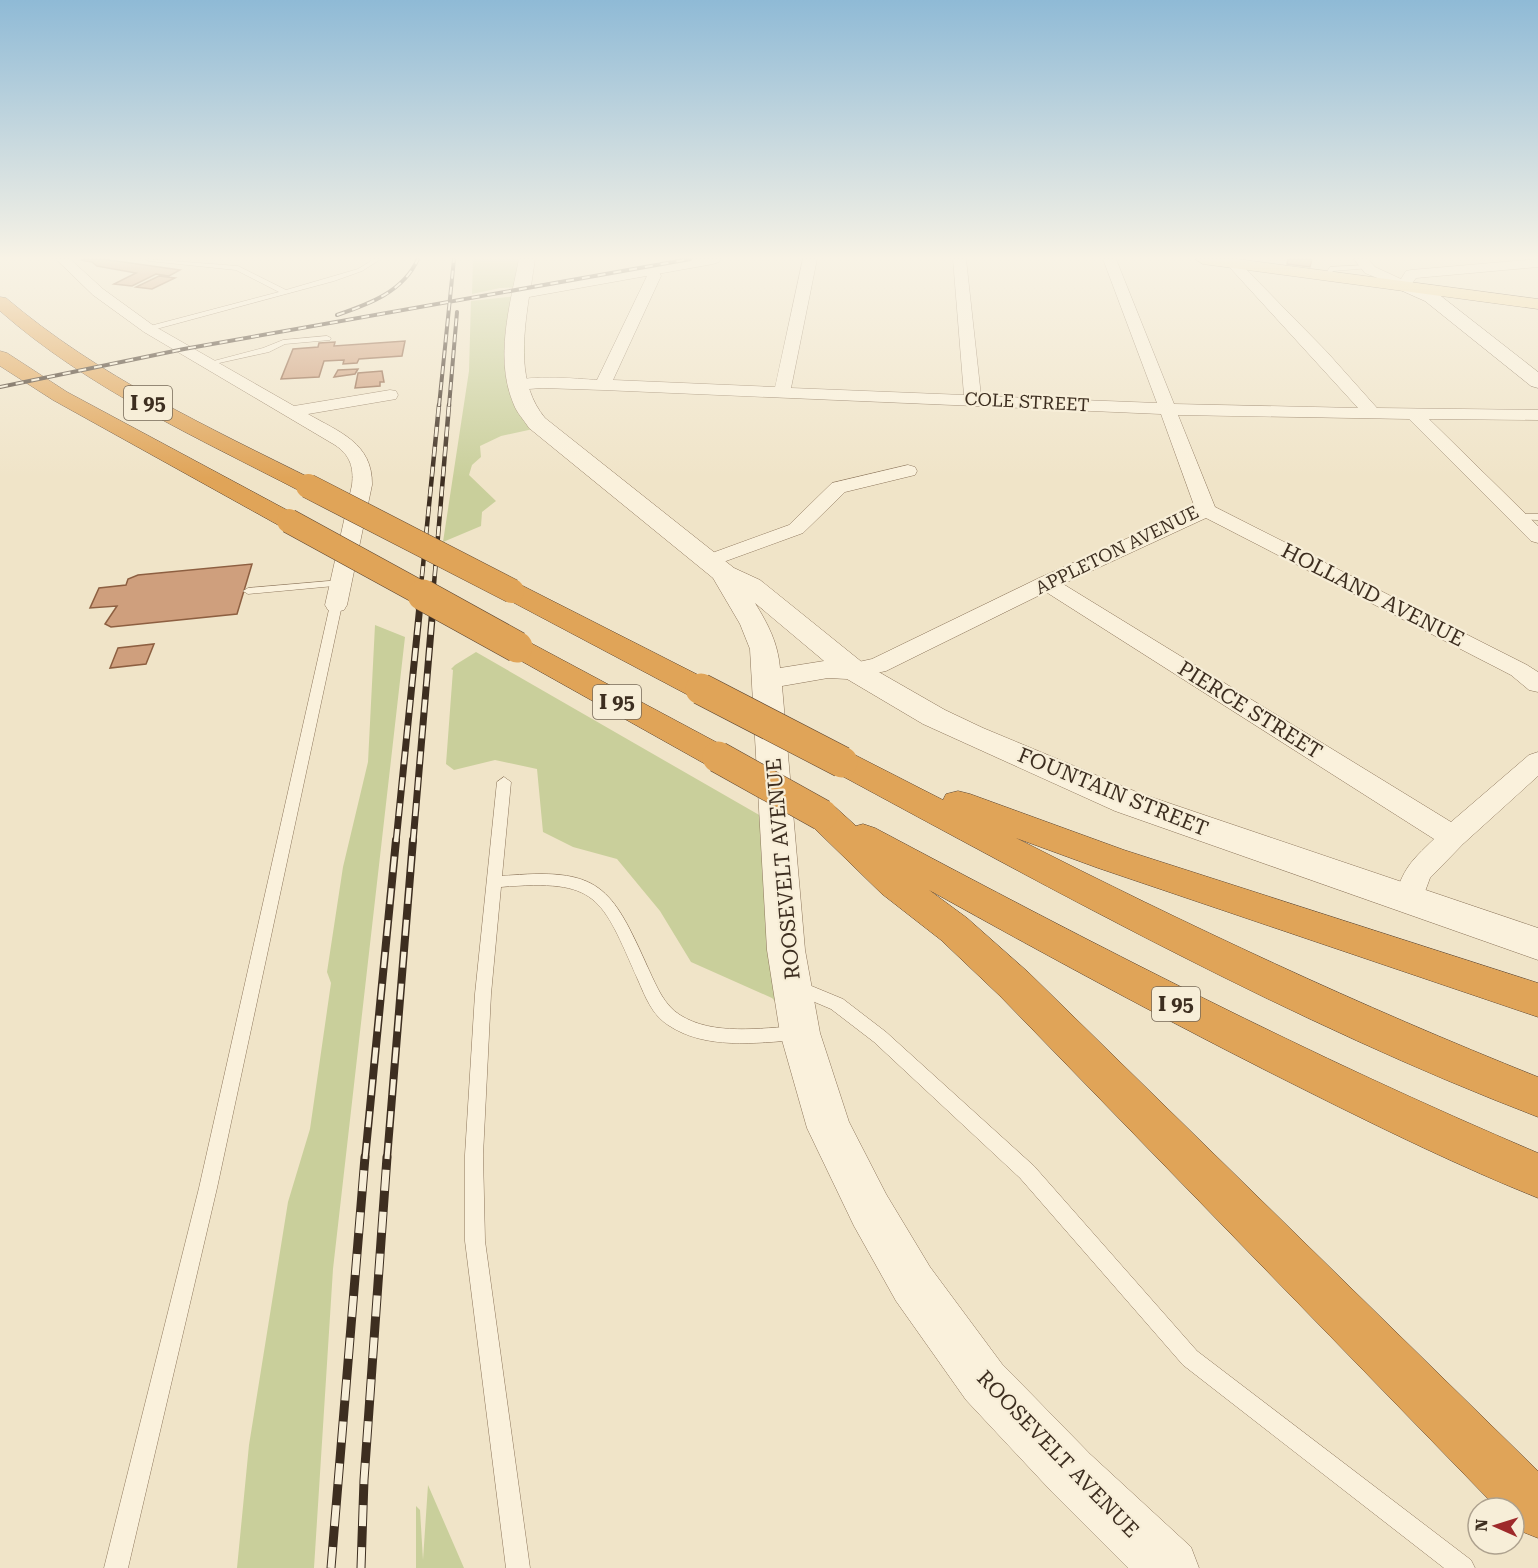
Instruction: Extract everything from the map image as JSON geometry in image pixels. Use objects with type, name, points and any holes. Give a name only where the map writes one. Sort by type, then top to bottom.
[{"type":"highway","name":"I 95","points":[[37,332],[119,386],[1133,913],[1380,1032],[1538,1097]]},
{"type":"highway","name":"I 95","points":[[0,357],[60,396],[1052,939],[1256,1045],[1389,1110],[1538,1176]]},
{"type":"highway","points":[[842,762],[1111,859],[1538,1000]]},
{"type":"highway","points":[[822,815],[895,884],[949,925],[1014,984],[1538,1510]]},
{"type":"street","points":[[155,332],[347,444],[357,453],[362,463],[362,485],[336,605]]},
{"type":"street","name":"ROOSEVELT AVENUE","points":[[516,332],[516,385],[522,405],[537,423],[716,567],[754,624],[764,650],[786,950],[800,1033],[829,1128],[870,1210],[913,1284],[984,1382],[1071,1473],[1170,1568]]},
{"type":"street","points":[[603,385],[628,332]]},
{"type":"street","points":[[782,392],[795,332]]},
{"type":"street","points":[[967,332],[973,400]]},
{"type":"street","name":"APPLETON AVENUE","points":[[853,670],[878,666],[1047,583],[1206,510],[1138,332]]},
{"type":"street","points":[[1297,332],[1372,412]]},
{"type":"street","points":[[1475,332],[1538,382]]},
{"type":"street","name":"COLE STREET","points":[[516,385],[542,383],[603,385],[1168,409],[1538,415]]},
{"type":"street","points":[[291,412],[390,395]]},
{"type":"street","points":[[1413,413],[1538,537]]},
{"type":"street","points":[[716,567],[796,529],[839,487],[865,483],[908,471]]},
{"type":"street","name":"HOLLAND AVENUE","points":[[1206,510],[1519,670],[1538,684]]},
{"type":"street","name":"FOUNTAIN STREET","points":[[716,567],[752,586],[853,670],[944,722],[1127,802],[1538,944]]},
{"type":"street","name":"PIERCE STREET","points":[[1047,583],[1453,837]]},
{"type":"street","points":[[767,679],[828,669],[853,670]]},
{"type":"street","points":[[1408,900],[1417,873],[1453,837],[1538,761]]},
{"type":"lane","points":[[210,363],[266,350],[283,342],[327,338]]},
{"type":"lane","points":[[1518,517],[1538,517]]},
{"type":"lane","points":[[248,591],[341,583]]},
{"type":"lane","points":[[116,1568],[208,1188],[336,605]]},
{"type":"lane","points":[[504,782],[483,994],[473,1196],[476,1241],[519,1568]]},
{"type":"lane","points":[[494,882],[551,877],[578,882],[599,894],[618,917],[656,1002],[666,1015],[681,1024],[721,1034],[753,1036],[800,1033]]},
{"type":"lane","points":[[792,985],[837,1004],[880,1037],[1028,1172],[1190,1358],[1463,1568]]},
{"type":"green space","points":[[470,332],[525,332],[524,382],[547,426],[501,436],[480,446],[481,457],[472,465],[469,475],[496,501],[482,512],[481,526],[443,542],[469,371]]},
{"type":"green space","points":[[375,625],[405,637],[333,1269],[314,1568],[237,1568],[249,1445],[288,1202],[310,1129],[331,983],[327,972],[343,867],[368,762]]},
{"type":"green space","points":[[476,652],[766,819],[821,1048],[772,998],[691,962],[660,911],[617,859],[573,847],[543,832],[537,769],[495,760],[454,770],[446,764],[453,670],[451,669]]},
{"type":"green space","points":[[428,1485],[464,1568],[416,1568],[416,1506],[420,1510],[423,1560]]},
{"type":"building","points":[[405,341],[402,356],[359,359],[357,363],[343,364],[344,360],[324,361],[319,377],[281,379],[293,349],[318,347],[319,343],[335,342],[334,346]]},
{"type":"building","points":[[358,369],[355,374],[334,377],[338,370]]},
{"type":"building","points":[[382,371],[384,382],[380,382],[380,386],[355,388],[358,373]]},
{"type":"building","points":[[252,564],[237,614],[111,627],[105,624],[117,606],[90,608],[99,588],[126,585],[128,579],[138,575]]},
{"type":"building","points":[[154,644],[146,664],[110,668],[118,648]]},
{"type":"railway","points":[[0,387],[279,332]]},
{"type":"railway","points":[[439,406],[447,332]]},
{"type":"railway","points":[[449,406],[455,332]]},
{"type":"railway","points":[[420,596],[439,405]]},
{"type":"railway","points":[[433,596],[449,405]]},
{"type":"railway","points":[[396,842],[421,595]]},
{"type":"railway","points":[[413,842],[434,595]]},
{"type":"railway","points":[[365,1159],[396,840]]},
{"type":"railway","points":[[387,1159],[413,840]]},
{"type":"railway","points":[[331,1568],[365,1157]]},
{"type":"railway","points":[[361,1568],[364,1480],[387,1157]]}]
